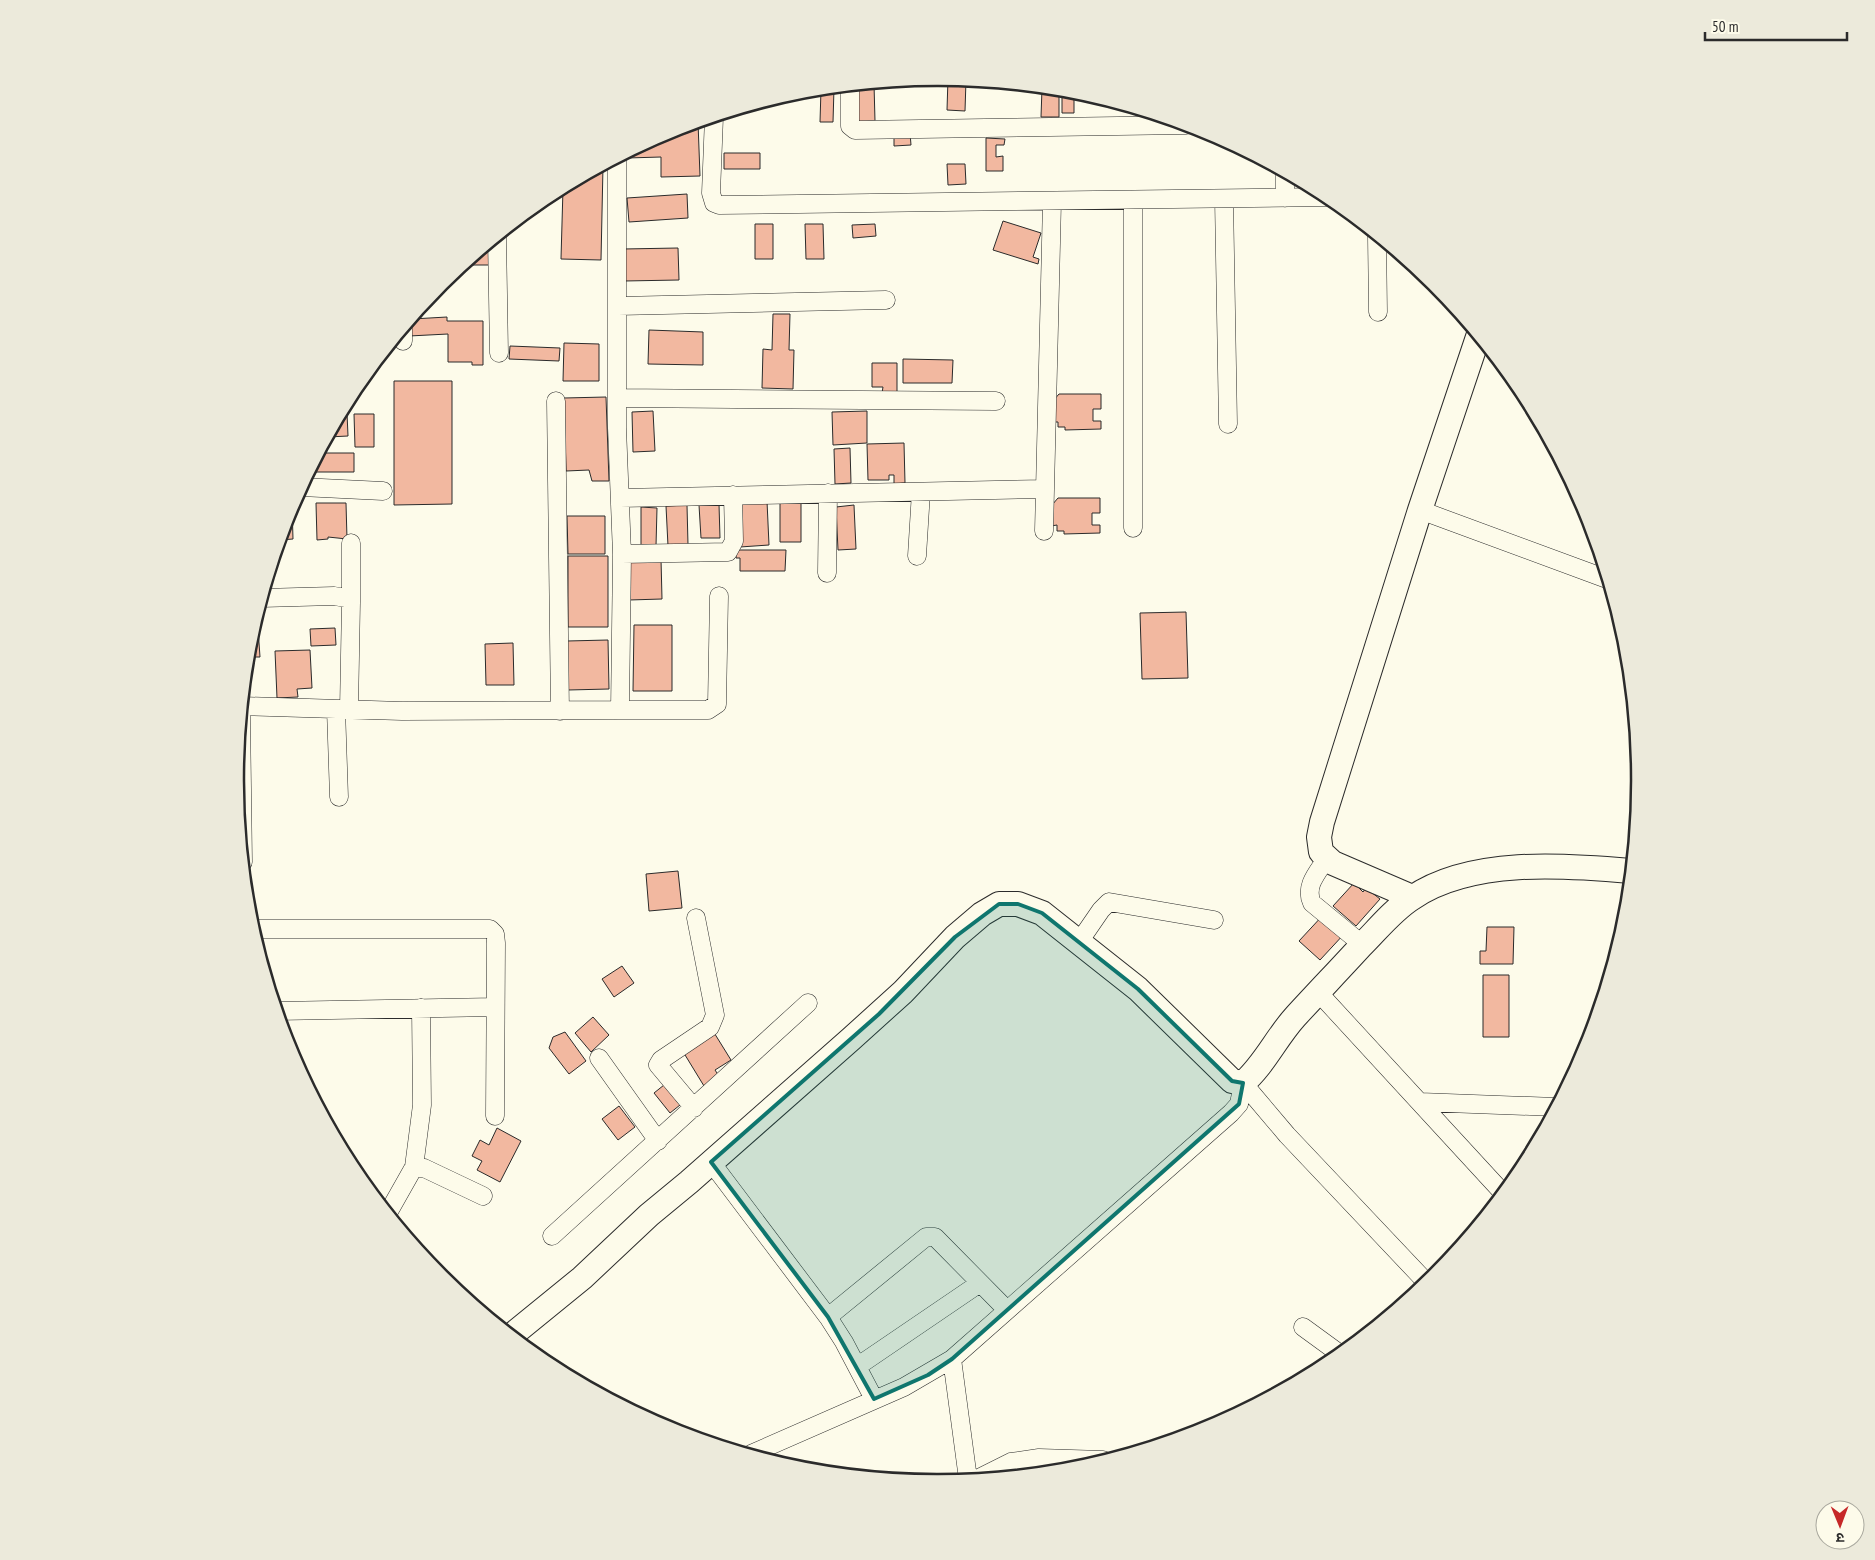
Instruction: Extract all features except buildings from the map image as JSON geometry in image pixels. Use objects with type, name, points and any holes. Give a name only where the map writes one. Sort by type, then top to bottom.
[{"type":"street","points":[[850,92],[850,126],[855,130],[1166,125]]},
{"type":"street","points":[[714,123],[711,193],[714,203],[720,205],[1314,197]]},
{"type":"street","points":[[617,165],[617,398],[622,554],[620,710]]},
{"type":"street","points":[[1285,180],[1285,198]]},
{"type":"street","points":[[1224,199],[1228,424]]},
{"type":"street","points":[[1133,200],[1133,528]]},
{"type":"street","points":[[1044,531],[1052,202]]},
{"type":"street","points":[[497,244],[499,353]]},
{"type":"street","points":[[1377,244],[1378,312]]},
{"type":"street","points":[[618,306],[886,300]]},
{"type":"street","points":[[1412,897],[1333,863],[1321,852],[1319,837],[1322,822],[1420,510],[1476,343]]},
{"type":"street","points":[[617,398],[996,401]]},
{"type":"street","points":[[556,400],[560,711]]},
{"type":"street","points":[[309,486],[383,491]]},
{"type":"street","points":[[620,498],[1045,489]]},
{"type":"street","points":[[917,556],[921,492]]},
{"type":"street","points":[[827,573],[828,494]]},
{"type":"street","points":[[622,554],[728,552],[734,541],[733,496]]},
{"type":"street","points":[[1420,510],[1600,577]]},
{"type":"street","points":[[339,797],[351,602],[351,543]]},
{"type":"street","points":[[268,598],[334,596],[346,598],[351,602]]},
{"type":"street","points":[[248,706],[560,711],[708,710],[717,704],[719,596]]},
{"type":"street","points":[[1327,858],[1311,884],[1309,897],[1312,903],[1363,945]]},
{"type":"street","points":[[759,1450],[928,1375],[952,1359],[1231,1113],[1239,1104],[1243,1083],[1253,1074],[1292,1020],[1388,918],[1412,897],[1461,876],[1500,869],[1575,866],[1625,870]]},
{"type":"street","points":[[1079,942],[1101,910],[1109,902],[1214,920]]},
{"type":"street","points":[[517,1332],[582,1278],[648,1215],[879,1014],[955,937],[982,914],[999,904],[1018,904],[1042,913],[1138,989],[1232,1081],[1243,1083],[1287,1135],[1422,1277]]},
{"type":"street","points":[[694,1108],[658,1065],[661,1060],[710,1027],[714,1022],[715,1015],[696,918]]},
{"type":"street","points":[[260,929],[490,929],[496,934],[494,1116]]},
{"type":"street","points":[[1318,992],[1498,1188]]},
{"type":"street","points":[[552,1236],[808,1003]]},
{"type":"street","points":[[284,1011],[495,1007]]},
{"type":"street","points":[[391,1207],[414,1167],[422,1105],[421,1008]]},
{"type":"street","points":[[600,1058],[658,1141]]},
{"type":"street","points":[[1420,1102],[1549,1107]]},
{"type":"street","points":[[711,1162],[828,1317],[858,1366],[874,1399]]},
{"type":"street","points":[[414,1167],[424,1168],[483,1196]]},
{"type":"street","points":[[828,1317],[926,1237],[935,1237],[1007,1310]]},
{"type":"street","points":[[858,1366],[980,1283]]},
{"type":"street","points":[[1303,1327],[1334,1349]]},
{"type":"street","points":[[952,1359],[967,1473]]},
{"type":"street","points":[[993,1471],[1011,1462],[1039,1458],[1077,1459]]},
{"type":"highlighted area","points":[[999,904],[1018,904],[1042,913],[1138,989],[1232,1081],[1243,1083],[1239,1104],[952,1359],[928,1375],[874,1399],[828,1317],[711,1162],[879,1014],[955,937]]}]
